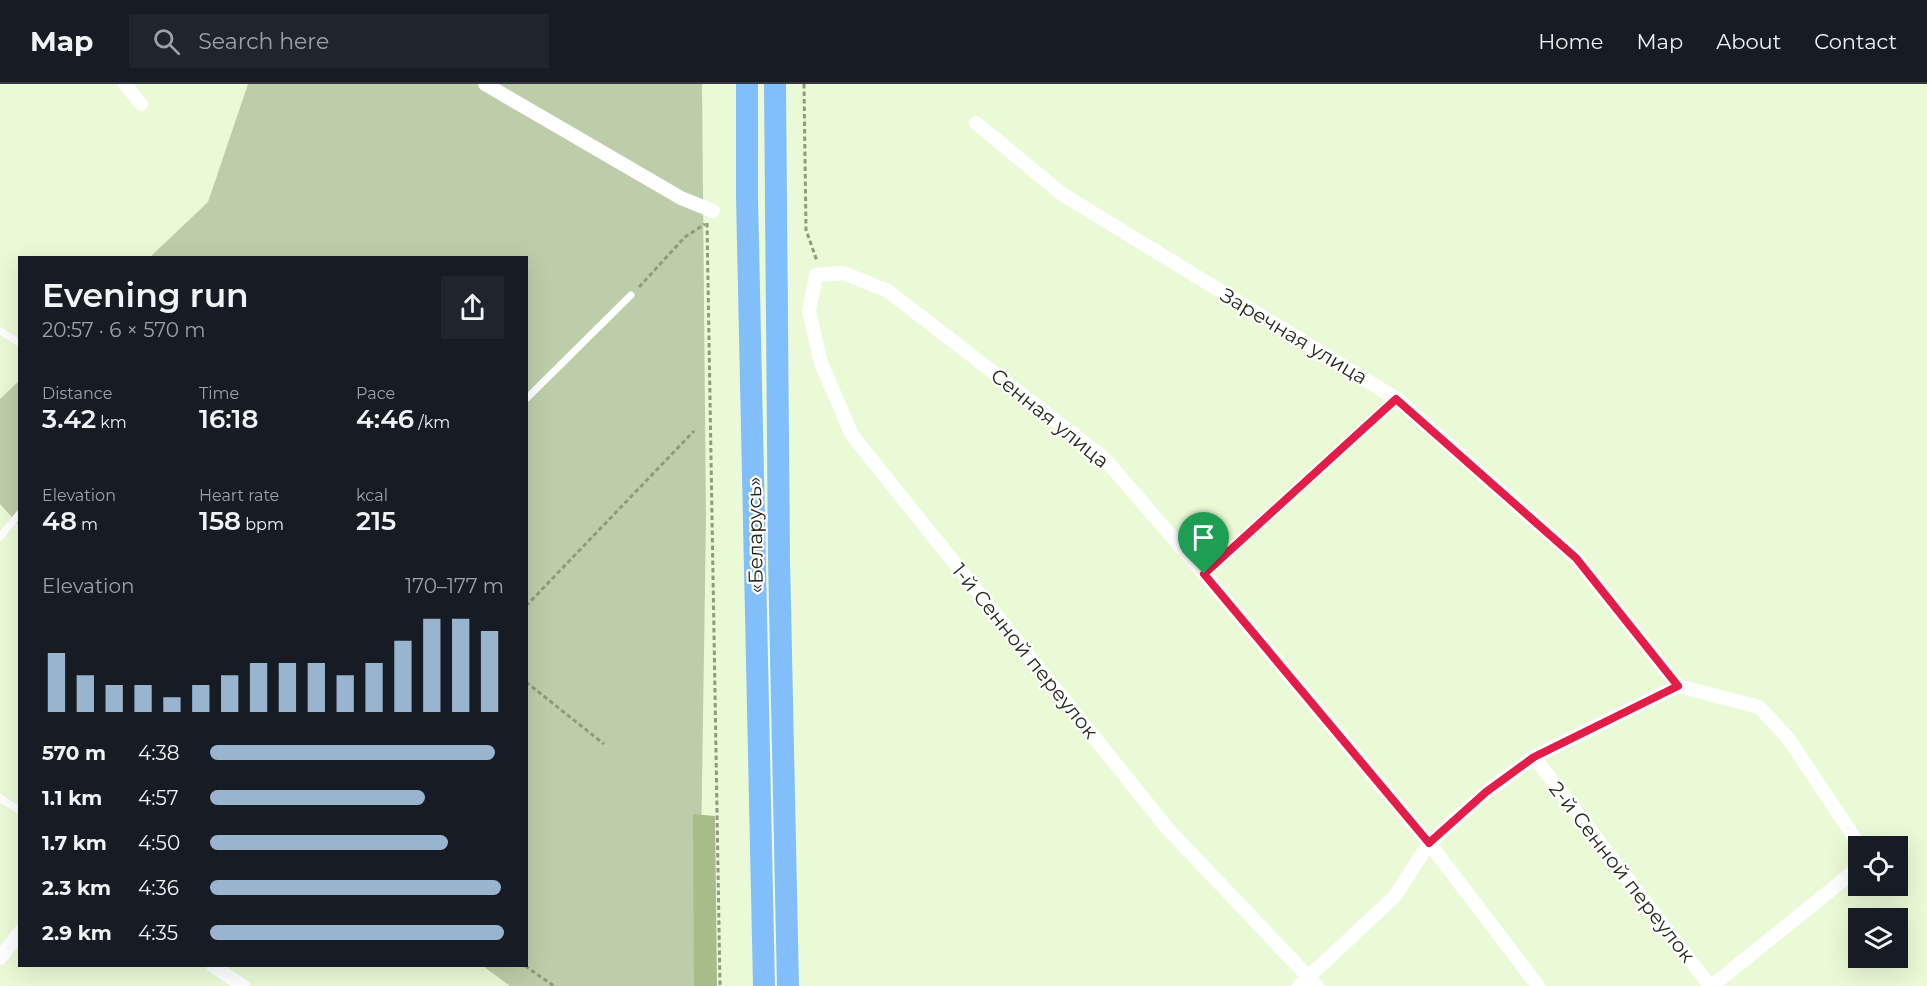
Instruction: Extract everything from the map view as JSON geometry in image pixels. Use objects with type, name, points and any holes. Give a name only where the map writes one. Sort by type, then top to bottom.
[{"type":"highway","name":"«Беларусь»","points":[[747,84],[747,197],[764,986]]},
{"type":"highway","name":"«Беларусь»","points":[[774,84],[788,986]]},
{"type":"street","points":[[125,84],[141,104]]},
{"type":"street","points":[[485,84],[710,216]]},
{"type":"street","name":"Заречная улица","points":[[976,123],[1062,194],[1396,399],[1576,558],[1678,686]]},
{"type":"street","name":"Сенная улица","points":[[818,275],[843,273],[888,291],[1104,459],[1204,574],[1429,843],[1538,986]]},
{"type":"street","name":"1-й Сенной переулок","points":[[818,275],[809,311],[821,363],[852,435],[1167,828],[1308,983]]},
{"type":"street","points":[[1308,983],[1395,896],[1429,843],[1486,792],[1534,757],[1678,686],[1759,707],[1788,738],[1853,836]]},
{"type":"street","name":"2-й Сенной переулок","points":[[1534,757],[1711,986],[1848,876]]},
{"type":"street","points":[[0,958],[18,935]]},
{"type":"street","points":[[214,967],[243,986]]},
{"type":"lane","points":[[528,397],[632,295]]},
{"type":"lane","points":[[0,331],[18,342]]},
{"type":"lane","points":[[1204,574],[1396,399]]},
{"type":"lane","points":[[0,537],[18,515]]},
{"type":"lane","points":[[0,798],[18,811]]},
{"type":"path","points":[[804,84],[806,230],[818,275]]},
{"type":"path","points":[[632,295],[685,237],[710,216]]},
{"type":"path","points":[[710,216],[720,986]]},
{"type":"path","points":[[528,604],[694,431]]},
{"type":"path","points":[[528,684],[604,744]]},
{"type":"path","points":[[526,967],[554,986]]},
{"type":"green space","points":[[248,84],[702,84],[706,518],[699,986],[510,986],[484,967],[528,967],[528,256],[151,256],[208,202]]},
{"type":"green space","points":[[18,382],[18,524],[0,504],[0,399]]},
{"type":"green space","points":[[693,814],[715,816],[717,986],[694,986]]},
{"type":"route","points":[[1396,399],[1576,558],[1678,686],[1534,757],[1486,792],[1429,843],[1204,574],[1396,399]]}]
